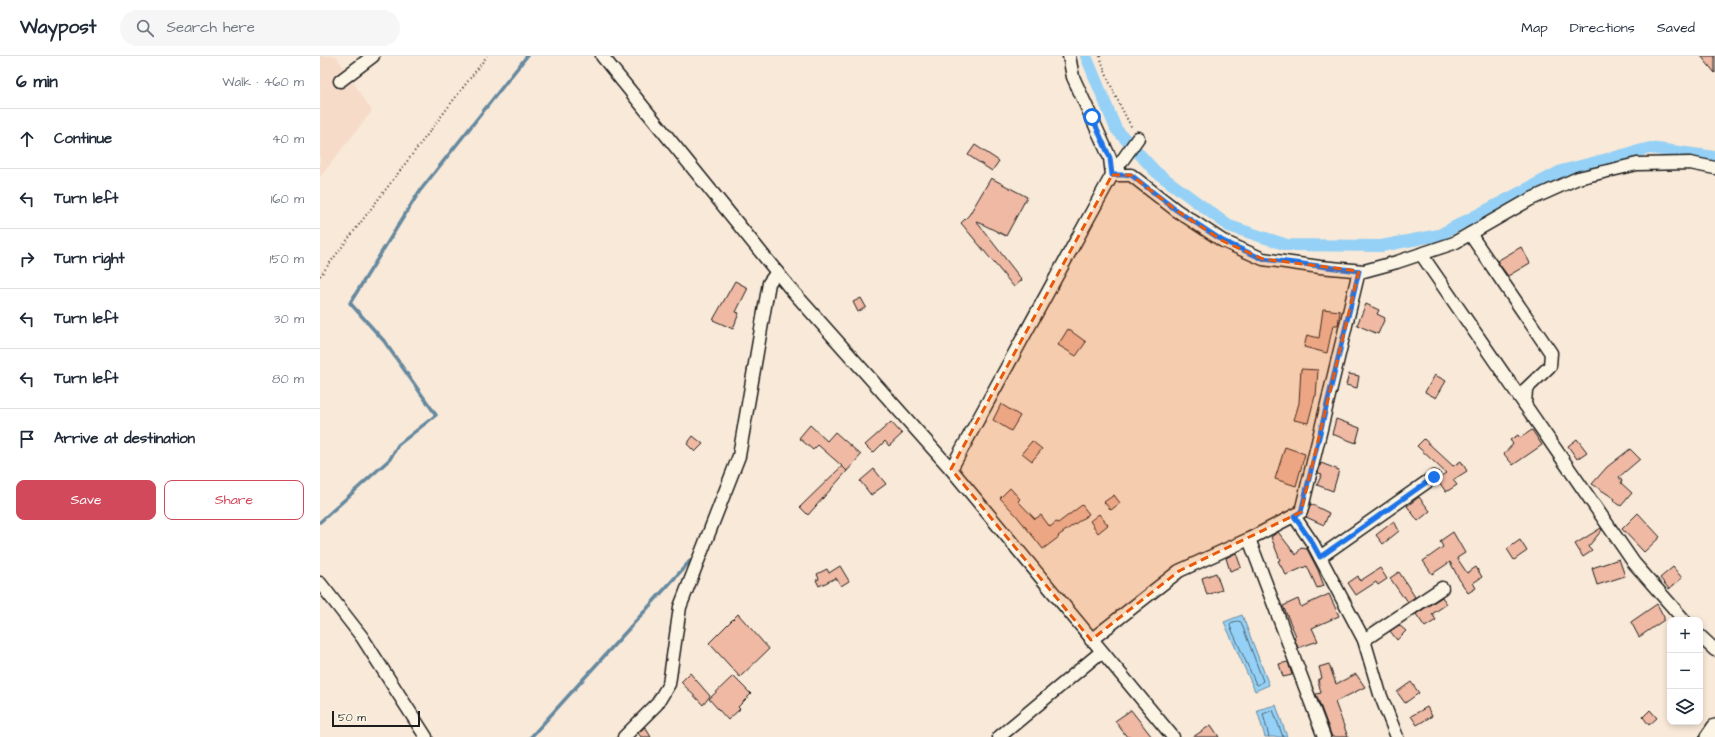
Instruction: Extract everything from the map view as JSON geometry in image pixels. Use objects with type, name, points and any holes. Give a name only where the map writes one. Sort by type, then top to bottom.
[{"type":"main road","points":[[1708,737],[1715,728]]},
{"type":"street","points":[[340,81],[373,56]]},
{"type":"street","points":[[602,56],[777,272],[951,469],[1091,640],[1173,737]]},
{"type":"street","points":[[1069,56],[1074,77],[1110,158],[1112,175]]},
{"type":"street","points":[[951,469],[1112,175],[1138,138]]},
{"type":"street","points":[[1112,175],[1131,175],[1176,210],[1223,241],[1263,259],[1364,271],[1398,262],[1454,243],[1528,200],[1578,178],[1637,164],[1690,163],[1715,168]]},
{"type":"street","points":[[1470,234],[1551,353],[1550,366],[1526,389],[1525,405]]},
{"type":"street","points":[[1421,254],[1634,563],[1681,617]]},
{"type":"street","points":[[1091,640],[1179,571],[1249,539],[1301,512],[1359,271]]},
{"type":"street","points":[[624,737],[657,704],[669,684],[680,607],[739,456],[769,282],[777,272]]},
{"type":"street","points":[[1320,557],[1434,477]]},
{"type":"street","points":[[1294,516],[1313,544],[1364,640],[1380,694],[1397,737]]},
{"type":"street","points":[[1249,539],[1324,737]]},
{"type":"street","points":[[320,583],[362,637],[426,737]]},
{"type":"street","points":[[1364,640],[1442,588]]},
{"type":"street","points":[[1703,639],[1715,650]]},
{"type":"street","points":[[998,737],[1101,652]]},
{"type":"path","points":[[320,276],[487,56]]},
{"type":"path","points":[[1100,56],[1107,79],[1120,107],[1138,138]]},
{"type":"highlighted area","points":[[1112,175],[1131,175],[1176,210],[1223,241],[1263,259],[1359,271],[1301,512],[1179,571],[1091,640],[951,469]]},
{"type":"shaded area","points":[[320,56],[336,56],[372,111],[320,177]]},
{"type":"water","points":[[1242,615],[1269,685],[1255,691],[1224,622]]},
{"type":"water","points":[[1276,705],[1287,737],[1265,737],[1257,710]]},
{"type":"building","points":[[1701,56],[1715,56],[1715,73]]},
{"type":"building","points":[[975,145],[999,161],[992,171],[968,155]]},
{"type":"building","points":[[991,178],[1027,197],[1006,236],[976,221],[1022,280],[1014,287],[961,223],[969,215]]},
{"type":"building","points":[[1521,247],[1530,263],[1508,276],[1497,261]]},
{"type":"building","points":[[735,281],[748,288],[736,312],[739,313],[733,329],[713,320]]},
{"type":"building","points":[[861,298],[866,307],[858,312],[853,302]]},
{"type":"building","points":[[1366,304],[1379,310],[1377,314],[1385,318],[1378,334],[1357,325]]},
{"type":"building","points":[[1323,309],[1340,311],[1338,325],[1333,325],[1327,353],[1304,347],[1307,335],[1319,338]]},
{"type":"building","points":[[1068,329],[1086,342],[1076,356],[1058,345]]},
{"type":"building","points":[[1301,369],[1318,370],[1316,396],[1308,423],[1294,420],[1299,403]]},
{"type":"building","points":[[1349,374],[1359,376],[1357,388],[1346,385]]},
{"type":"building","points":[[1435,375],[1446,381],[1436,398],[1425,392]]},
{"type":"building","points":[[1001,404],[1020,416],[1011,431],[993,420]]},
{"type":"building","points":[[1336,419],[1360,428],[1356,443],[1332,434]]},
{"type":"building","points":[[891,422],[902,434],[889,446],[885,441],[873,453],[865,445]]},
{"type":"building","points":[[810,425],[827,441],[835,432],[861,455],[808,515],[800,507],[842,466],[818,445],[813,450],[799,438]]},
{"type":"building","points":[[1532,430],[1542,445],[1513,465],[1504,454],[1513,444],[1510,440],[1518,435],[1520,438]]},
{"type":"building","points":[[693,436],[703,444],[695,452],[687,444]]},
{"type":"building","points":[[1424,439],[1453,466],[1461,461],[1467,471],[1453,480],[1457,485],[1446,492],[1439,482],[1441,476],[1446,473],[1417,446]]},
{"type":"building","points":[[1577,439],[1587,452],[1577,459],[1568,446]]},
{"type":"building","points":[[1032,441],[1042,449],[1032,461],[1022,453]]},
{"type":"building","points":[[1285,447],[1305,454],[1296,486],[1275,479]]},
{"type":"building","points":[[1630,449],[1640,459],[1619,477],[1622,481],[1621,483],[1632,493],[1621,506],[1614,501],[1615,499],[1592,484],[1607,467]]},
{"type":"building","points":[[1321,463],[1339,470],[1333,491],[1317,485],[1322,474],[1318,473]]},
{"type":"building","points":[[874,469],[886,484],[871,495],[860,481]]},
{"type":"building","points":[[1010,488],[1020,499],[1018,501],[1035,519],[1041,515],[1050,527],[1056,522],[1058,523],[1082,505],[1089,514],[1058,536],[1059,537],[1043,549],[1016,515],[1000,498]]},
{"type":"building","points":[[1114,495],[1120,503],[1111,510],[1104,502]]},
{"type":"building","points":[[1419,497],[1430,511],[1418,521],[1407,506]]},
{"type":"building","points":[[1311,504],[1329,513],[1324,525],[1306,517]]},
{"type":"building","points":[[1638,513],[1660,537],[1644,552],[1622,529]]},
{"type":"building","points":[[1099,514],[1108,525],[1098,533],[1090,521]]},
{"type":"building","points":[[1394,521],[1399,531],[1383,544],[1376,535]]},
{"type":"building","points":[[1601,528],[1602,530],[1588,547],[1592,551],[1583,557],[1575,544]]},
{"type":"building","points":[[1278,532],[1296,555],[1301,548],[1307,549],[1318,570],[1324,586],[1317,588],[1307,566],[1286,575],[1278,561],[1280,560],[1271,537]]},
{"type":"building","points":[[1453,532],[1465,553],[1457,558],[1467,573],[1476,567],[1482,577],[1473,583],[1476,588],[1468,593],[1450,562],[1432,574],[1423,561],[1443,547],[1440,541]]},
{"type":"building","points":[[1520,540],[1527,551],[1514,560],[1507,549]]},
{"type":"building","points":[[1236,553],[1241,567],[1230,571],[1226,558]]},
{"type":"building","points":[[1619,559],[1625,576],[1597,585],[1592,568]]},
{"type":"building","points":[[840,566],[849,581],[841,586],[836,578],[819,586],[816,580],[819,579],[817,574],[827,569],[829,573]]},
{"type":"building","points":[[1673,567],[1682,578],[1669,589],[1660,578]]},
{"type":"building","points":[[1380,568],[1387,579],[1378,585],[1376,582],[1356,595],[1348,583],[1358,576],[1360,581]]},
{"type":"building","points":[[1399,572],[1415,597],[1408,602],[1390,578]]},
{"type":"building","points":[[1216,573],[1222,590],[1207,595],[1202,578]]},
{"type":"building","points":[[1329,594],[1339,616],[1312,628],[1318,641],[1298,648],[1294,637],[1296,636],[1283,606],[1298,599],[1301,607]]},
{"type":"building","points":[[1442,597],[1447,604],[1432,614],[1436,620],[1425,627],[1416,614]]},
{"type":"building","points":[[1657,604],[1664,617],[1664,620],[1639,637],[1631,622]]},
{"type":"building","points":[[738,614],[769,649],[740,677],[709,643]]},
{"type":"building","points":[[1399,625],[1406,631],[1397,640],[1390,631]]},
{"type":"building","points":[[1288,662],[1292,675],[1283,677],[1279,664]]},
{"type":"building","points":[[1329,664],[1336,684],[1356,674],[1365,687],[1335,702],[1348,737],[1332,737],[1316,694],[1321,693],[1318,680],[1322,678],[1319,667]]},
{"type":"building","points":[[690,673],[710,696],[703,705],[681,682]]},
{"type":"building","points":[[733,676],[751,694],[738,707],[740,709],[728,720],[709,699]]},
{"type":"building","points":[[1411,682],[1419,693],[1405,703],[1397,692]]},
{"type":"building","points":[[1427,707],[1432,716],[1417,725],[1411,716]]},
{"type":"building","points":[[1131,710],[1152,737],[1127,737],[1115,721]]},
{"type":"building","points":[[1650,710],[1657,718],[1649,725],[1643,717]]},
{"type":"building","points":[[1211,725],[1219,737],[1193,737]]},
{"type":"building","points":[[645,727],[651,737],[641,737],[638,733]]},
{"type":"waterway","points":[[320,522],[390,459],[398,445],[436,415],[384,341],[350,303],[419,192],[527,56]]},
{"type":"waterway","points":[[1086,56],[1116,129],[1156,172],[1229,226],[1287,245],[1381,246],[1439,235],[1561,171],[1650,148],[1715,157]]},
{"type":"waterway","points":[[531,737],[690,561]]},
{"type":"route","points":[[1092,117],[1110,158],[1112,175],[1131,175],[1176,210],[1223,241],[1263,259],[1359,271],[1301,512],[1294,516],[1320,557],[1434,477]]}]
